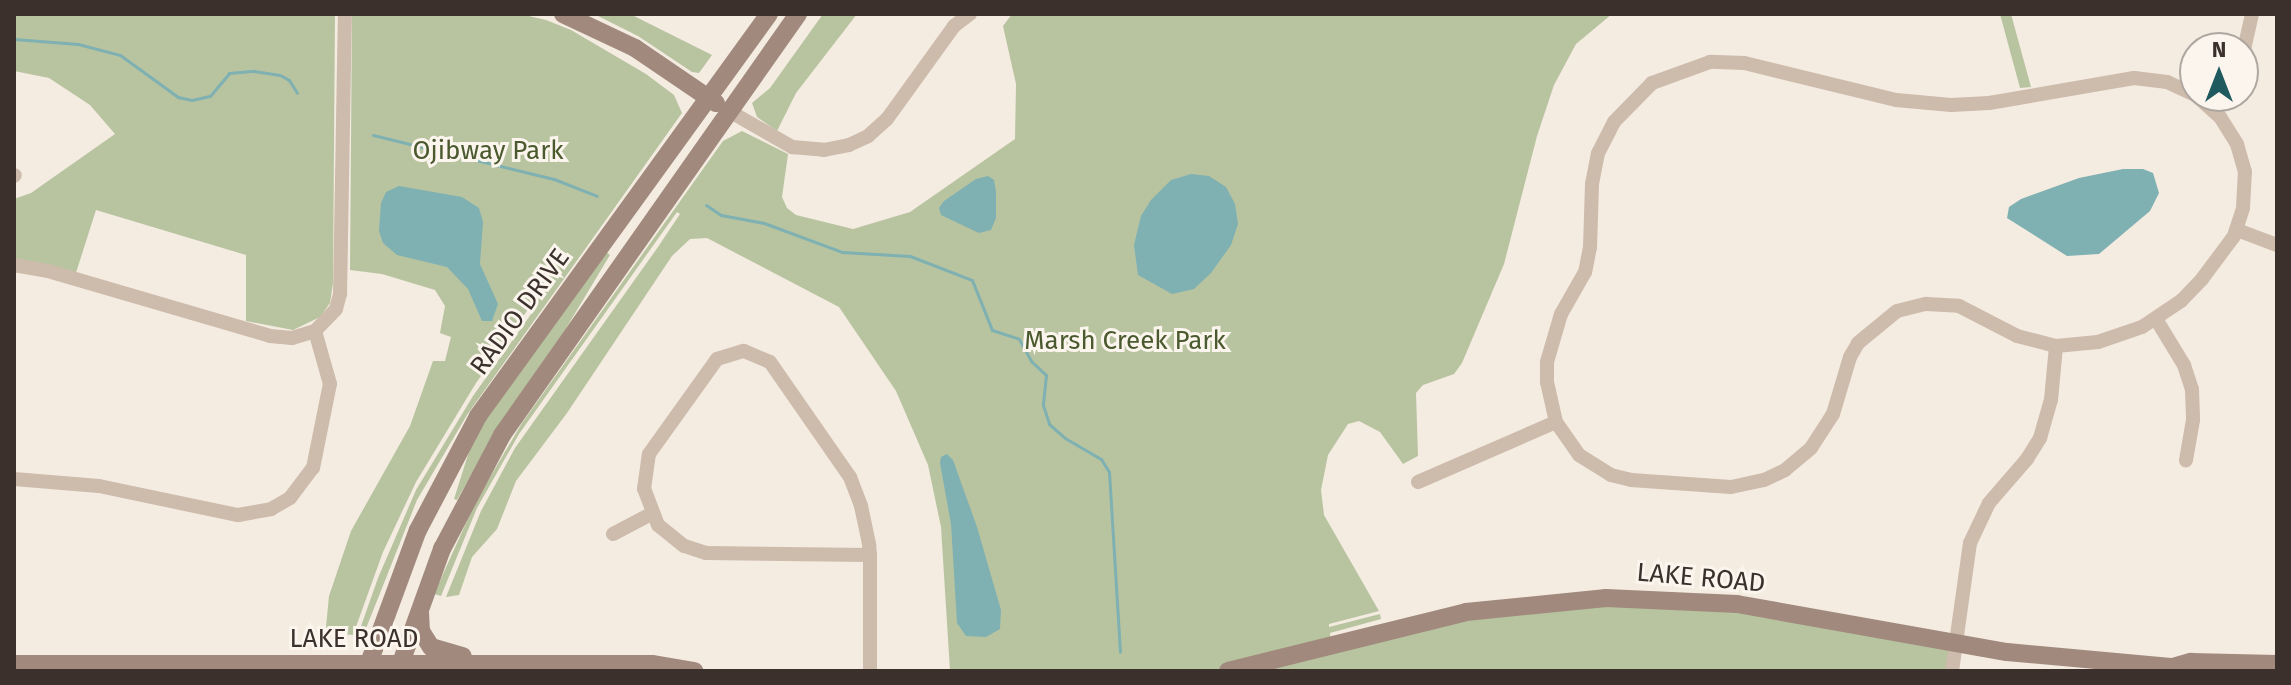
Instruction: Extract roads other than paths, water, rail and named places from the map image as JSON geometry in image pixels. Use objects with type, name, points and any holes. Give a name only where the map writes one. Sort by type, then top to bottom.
[{"type":"street","points":[[14,265],[48,271],[270,336],[292,338],[315,331],[336,309],[340,294],[345,14]]},
{"type":"street","points":[[563,14],[627,42],[775,140],[798,149],[829,150],[855,143],[887,119],[954,26],[970,14]]},
{"type":"street","name":"RADIO DRIVE","points":[[367,668],[418,530],[478,416],[769,14]]},
{"type":"street","name":"RADIO DRIVE","points":[[399,668],[423,597],[459,514],[502,435],[798,14]]},
{"type":"street","points":[[2179,87],[2167,82],[2134,78],[1989,103],[1951,105],[1896,100],[1786,72],[1721,62],[1681,70],[1652,83],[1614,122],[1598,153],[1592,184],[1590,247],[1585,272],[1561,314],[1547,362],[1547,382],[1556,422],[1579,455],[1611,475],[1631,480],[1731,487],[1764,480],[1785,470],[1811,448],[1833,414],[1847,365],[1858,343],[1897,311],[1926,304],[1959,306],[2017,336],[2056,346],[2104,341],[2156,319],[2196,286],[2237,230],[2245,195],[2242,160],[2228,128],[2215,112]]},
{"type":"street","points":[[2237,230],[2277,245]]},
{"type":"street","points":[[2156,319],[2184,365],[2192,389],[2193,420],[2186,460]]},
{"type":"street","points":[[14,479],[99,486],[238,515],[271,509],[290,498],[313,468],[330,384],[315,331]]},
{"type":"street","points":[[1952,671],[1971,538],[1989,503],[2023,464],[2040,438],[2050,405],[2056,346]]},
{"type":"street","points":[[870,555],[698,551],[672,539],[651,514],[644,476],[655,442],[713,363],[729,353],[748,351],[763,357],[775,367],[843,464],[861,506],[870,555],[870,671]]},
{"type":"street","points":[[1418,482],[1556,422]]},
{"type":"street","points":[[613,534],[651,514]]},
{"type":"street","points":[[423,597],[421,631],[433,649],[456,656],[545,664]]},
{"type":"street","name":"LAKE ROAD","points":[[1228,671],[1466,612],[1606,598],[1737,604],[1955,643],[2079,660],[2178,669],[2191,662],[2277,664]]},
{"type":"street","name":"LAKE ROAD","points":[[14,664],[367,668],[652,664],[694,671]]},
{"type":"water","points":[[2123,169],[2143,169],[2153,173],[2159,193],[2150,211],[2099,254],[2067,256],[2007,218],[2009,207],[2021,199],[2079,178]]},
{"type":"water","points":[[1191,174],[1209,176],[1226,187],[1235,204],[1238,224],[1231,245],[1211,273],[1194,289],[1172,294],[1138,275],[1134,245],[1141,216],[1151,200],[1171,180]]},
{"type":"water","points":[[988,176],[994,180],[996,192],[996,218],[991,230],[979,233],[941,215],[939,208],[944,201],[976,179]]},
{"type":"water","points":[[399,186],[462,197],[479,208],[483,222],[480,264],[498,304],[492,321],[482,321],[468,289],[447,267],[397,255],[383,243],[379,231],[381,203],[386,192]]},
{"type":"water","points":[[947,454],[953,460],[977,527],[1001,610],[1000,629],[986,637],[966,636],[957,623],[951,524],[940,463],[941,457]]},
{"type":"waterway","points":[[14,39],[78,44],[120,55],[178,97],[192,100],[210,96],[229,73],[254,71],[280,75],[289,80],[297,93]]},
{"type":"waterway","points":[[373,135],[554,179],[597,196]]},
{"type":"waterway","points":[[706,205],[721,215],[764,223],[842,252],[910,256],[972,280],[992,330],[1019,339],[1032,362],[1046,375],[1043,405],[1049,424],[1065,438],[1101,459],[1109,472],[1120,652]]},
{"type":"park label","name":"Ojibway Park","points":[[488,151]]},
{"type":"park label","name":"Marsh Creek Park","points":[[1125,341]]}]
